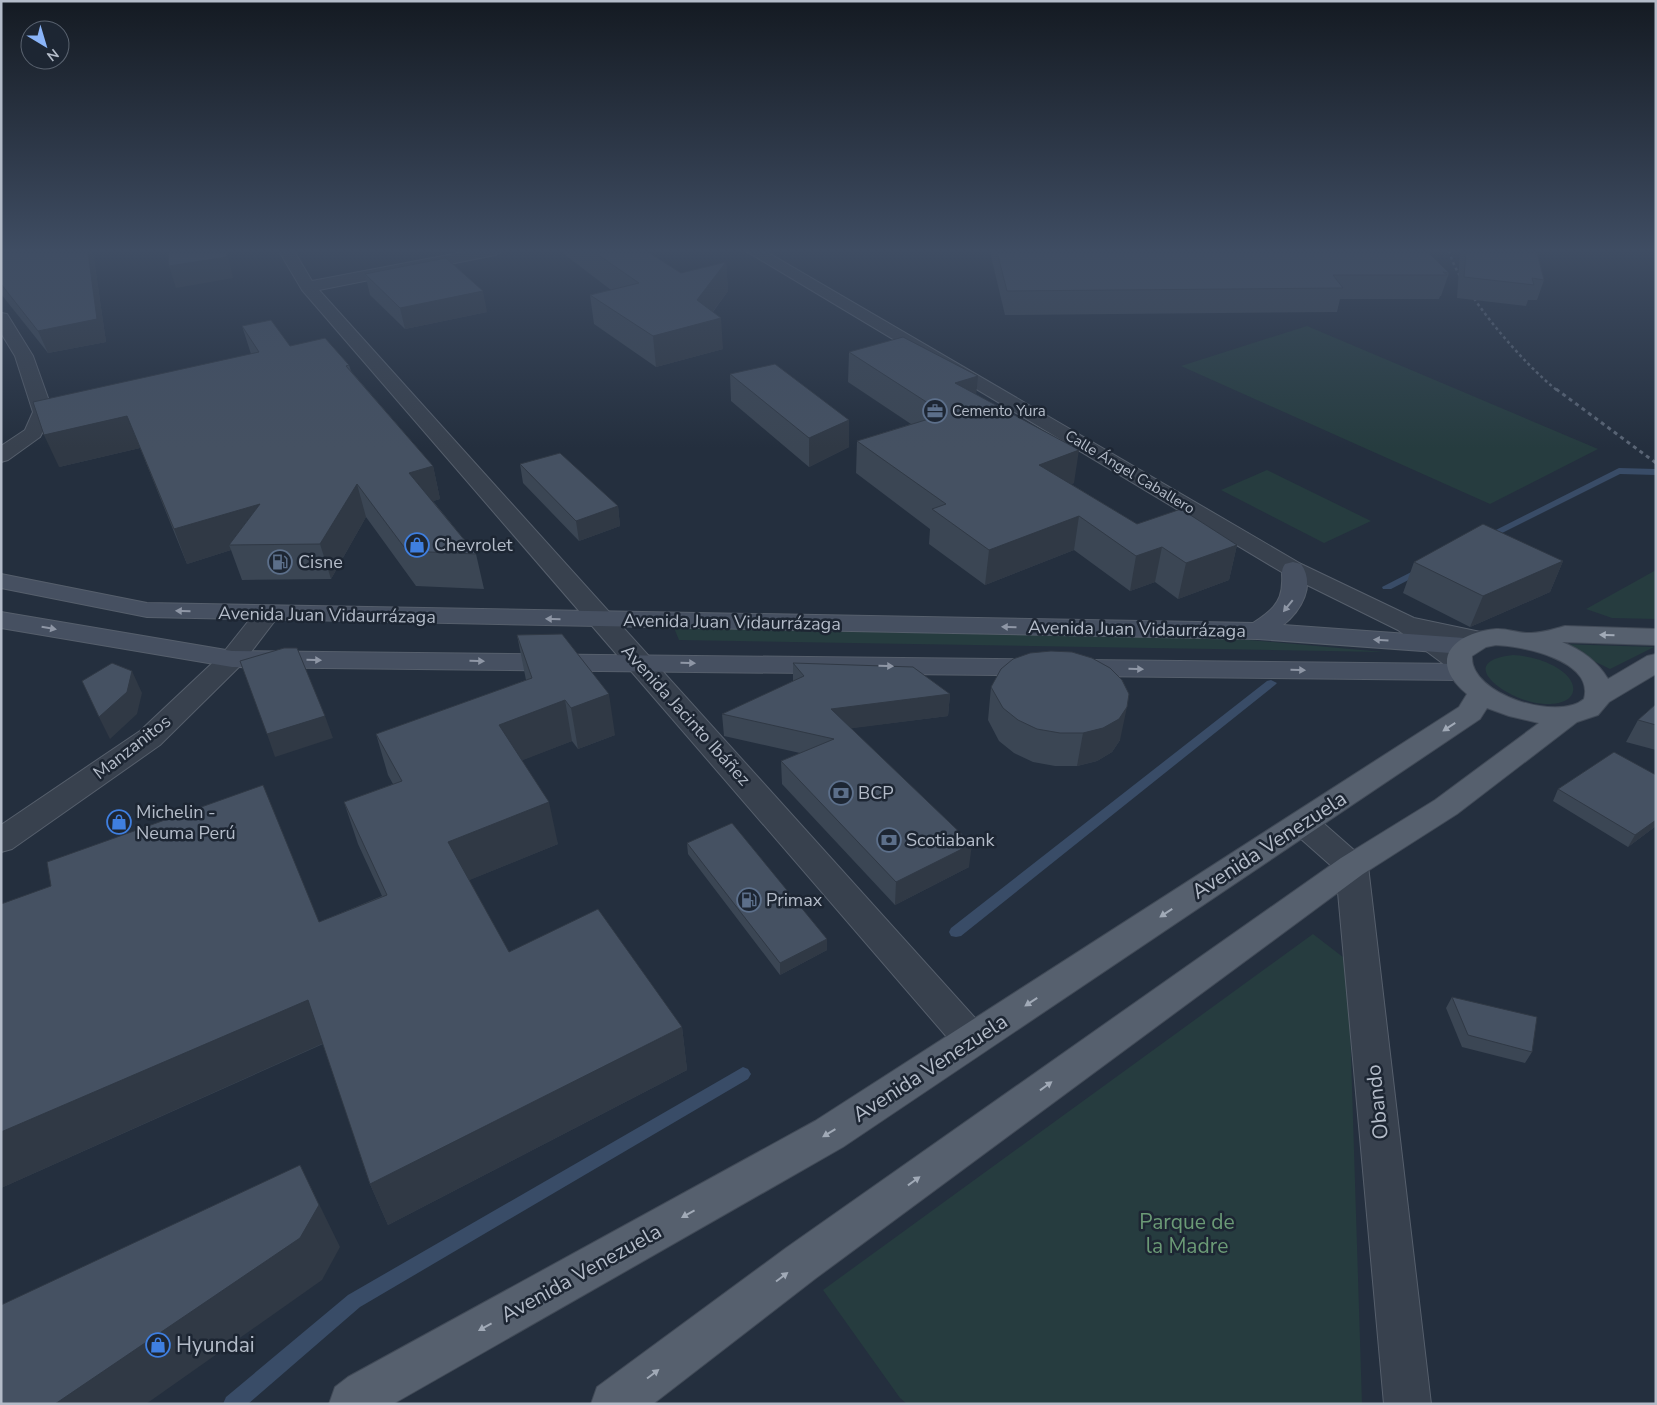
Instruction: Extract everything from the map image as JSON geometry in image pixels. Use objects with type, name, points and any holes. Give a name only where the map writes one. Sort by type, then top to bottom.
[{"type":"main road","points":[[1258,631],[1276,618],[1293,601],[1295,580],[1293,569]]},
{"type":"main road","name":"Avenida Juan Vidaurrázaga","points":[[1,581],[147,610],[267,614],[1258,631],[1432,644]]},
{"type":"main road","points":[[1,620],[232,659],[810,665],[1469,663],[1513,637],[1554,648],[1582,665],[1598,685],[1583,706],[1542,715],[1514,709],[1469,663]]},
{"type":"main road","points":[[810,665],[812,623]]},
{"type":"main road","points":[[1531,641],[1565,634],[1656,636]]},
{"type":"main road","points":[[614,1404],[801,1263],[1352,866],[1446,807],[1583,706],[1656,662]]},
{"type":"main road","name":"Avenida Venezuela","points":[[352,1404],[373,1389],[829,1134],[1470,713],[1469,663]]},
{"type":"street","name":"Avenida Jacinto Ibáñez","points":[[334,317],[972,1040]]},
{"type":"street","name":"Calle Ángel Caballero","points":[[862,317],[1293,569],[1407,625],[1469,663]]},
{"type":"street","points":[[1,318],[16,357],[43,412],[33,433],[1,456]]},
{"type":"street","name":"Manzanitos","points":[[1,841],[150,738],[232,659],[267,614]]},
{"type":"street","name":"Calle Ángel Caballero","points":[[1407,625],[1432,644],[1469,663]]},
{"type":"street","points":[[1303,823],[1352,866]]},
{"type":"street","name":"Obando","points":[[1352,866],[1408,1404]]},
{"type":"green space","points":[[1307,326],[1598,449],[1490,504],[1181,366]]},
{"type":"green space","points":[[1267,470],[1371,521],[1324,543],[1221,490]]},
{"type":"green space","points":[[1656,570],[1656,619],[1612,618],[1586,609]]},
{"type":"green space","points":[[674,628],[1238,639],[1383,652],[679,640]]},
{"type":"green space","points":[[1559,644],[1654,647],[1610,669]]},
{"type":"green space","points":[[1513,655],[1539,660],[1563,672],[1573,685],[1571,696],[1565,701],[1545,704],[1532,702],[1504,690],[1493,682],[1487,674],[1486,666],[1495,659]]},
{"type":"green space","name":"Parque de la Madre","points":[[1313,934],[1348,961],[1362,1404],[907,1404],[900,1398],[823,1290]]},
{"type":"building","points":[[27,317],[97,317],[97,319],[38,331]]},
{"type":"building","points":[[623,317],[721,318],[653,336]]},
{"type":"building","points":[[271,320],[290,346],[325,338],[349,365],[346,366],[433,466],[409,473],[476,554],[407,551],[357,484],[320,544],[229,545],[260,504],[174,529],[127,416],[44,435],[33,402],[259,352],[242,326]]},
{"type":"building","points":[[903,337],[978,376],[955,383],[1079,450],[1039,465],[1137,524],[1181,509],[1237,545],[1186,563],[1162,547],[1136,556],[1079,516],[989,550],[932,509],[946,504],[857,441],[945,414],[849,352]]},
{"type":"building","points":[[775,364],[849,420],[809,438],[730,374]]},
{"type":"building","points":[[560,453],[618,506],[576,521],[520,464]]},
{"type":"building","points":[[1483,524],[1563,561],[1483,596],[1414,562]]},
{"type":"building","points":[[562,634],[609,694],[571,708],[565,700],[499,725],[549,802],[448,842],[509,952],[598,909],[682,1027],[370,1184],[308,1000],[1,1132],[1,904],[51,886],[47,862],[263,785],[319,922],[387,895],[344,802],[402,781],[376,734],[532,678],[517,635]]},
{"type":"building","points":[[284,648],[297,648],[325,716],[267,734],[240,661]]},
{"type":"building","points":[[1072,652],[1092,658],[1110,668],[1122,680],[1129,694],[1127,707],[1119,719],[1103,728],[1083,733],[1060,733],[1037,729],[1018,720],[1003,708],[991,687],[1001,669],[1013,659],[1030,653]]},
{"type":"building","points":[[112,663],[132,671],[127,692],[99,717],[82,681]]},
{"type":"building","points":[[793,663],[913,667],[950,694],[831,709],[972,844],[896,882],[781,761],[834,739],[722,714],[804,676]]},
{"type":"building","points":[[1656,704],[1656,725],[1638,720]]},
{"type":"building","points":[[1614,752],[1656,775],[1656,820],[1635,835],[1558,789]]},
{"type":"building","points":[[732,823],[827,939],[780,963],[687,843]]},
{"type":"building","points":[[1452,997],[1537,1017],[1532,1052],[1468,1035]]},
{"type":"building","points":[[300,1165],[319,1205],[300,1238],[55,1404],[1,1404],[1,1305]]},
{"type":"waterway","points":[[1485,538],[1619,471],[1656,472]]},
{"type":"waterway","points":[[1387,587],[1421,570]]},
{"type":"waterway","points":[[956,932],[1271,683]]},
{"type":"waterway","points":[[233,1404],[354,1301],[743,1074]]},
{"type":"railway","points":[[1487,317],[1528,364],[1558,391]]},
{"type":"railway","points":[[1556,389],[1656,463]]},
{"type":"place","name":"Cemento Yura","points":[[935,411]]},
{"type":"place","name":"Chevrolet","points":[[417,545]]},
{"type":"place","name":"Cisne","points":[[280,562]]},
{"type":"place","name":"BCP","points":[[841,793]]},
{"type":"place","name":"Michelin - Neuma Perú","points":[[119,822]]},
{"type":"place","name":"Scotiabank","points":[[889,840]]},
{"type":"place","name":"Primax","points":[[749,900]]},
{"type":"place","name":"Hyundai","points":[[158,1345]]}]
